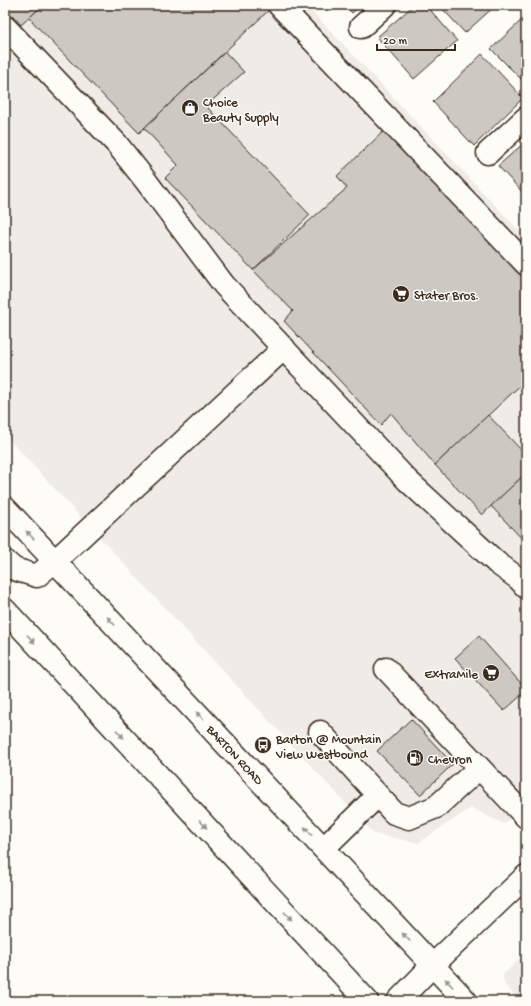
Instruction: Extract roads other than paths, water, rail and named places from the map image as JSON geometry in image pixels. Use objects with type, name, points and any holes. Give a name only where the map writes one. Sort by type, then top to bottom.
[{"type":"main road","points":[[279,5],[526,264]]},
{"type":"main road","points":[[360,27],[385,5]]},
{"type":"main road","points":[[5,27],[116,144],[146,181],[224,285],[407,480],[498,564],[519,579],[526,587]]},
{"type":"main road","points":[[488,153],[526,118]]},
{"type":"main road","points":[[5,561],[14,569],[37,576],[284,348]]},
{"type":"main road","name":"BARTON ROAD","points":[[5,508],[466,1001]]},
{"type":"main road","points":[[5,610],[367,1001]]},
{"type":"main road","points":[[386,669],[526,817]]},
{"type":"main road","points":[[320,732],[394,813],[409,818],[436,807],[479,768]]},
{"type":"main road","points":[[324,848],[377,796]]},
{"type":"main road","points":[[398,1001],[433,965],[526,876]]},
{"type":"place","name":"Choice Beauty Supply","points":[[190,108]]},
{"type":"place","name":"Stater Bros.","points":[[401,294]]},
{"type":"place","name":"ExtraMile","points":[[491,673]]},
{"type":"place","name":"Barton @ Mountain View Westbound","points":[[263,745]]},
{"type":"place","name":"Chevron","points":[[415,758]]}]
